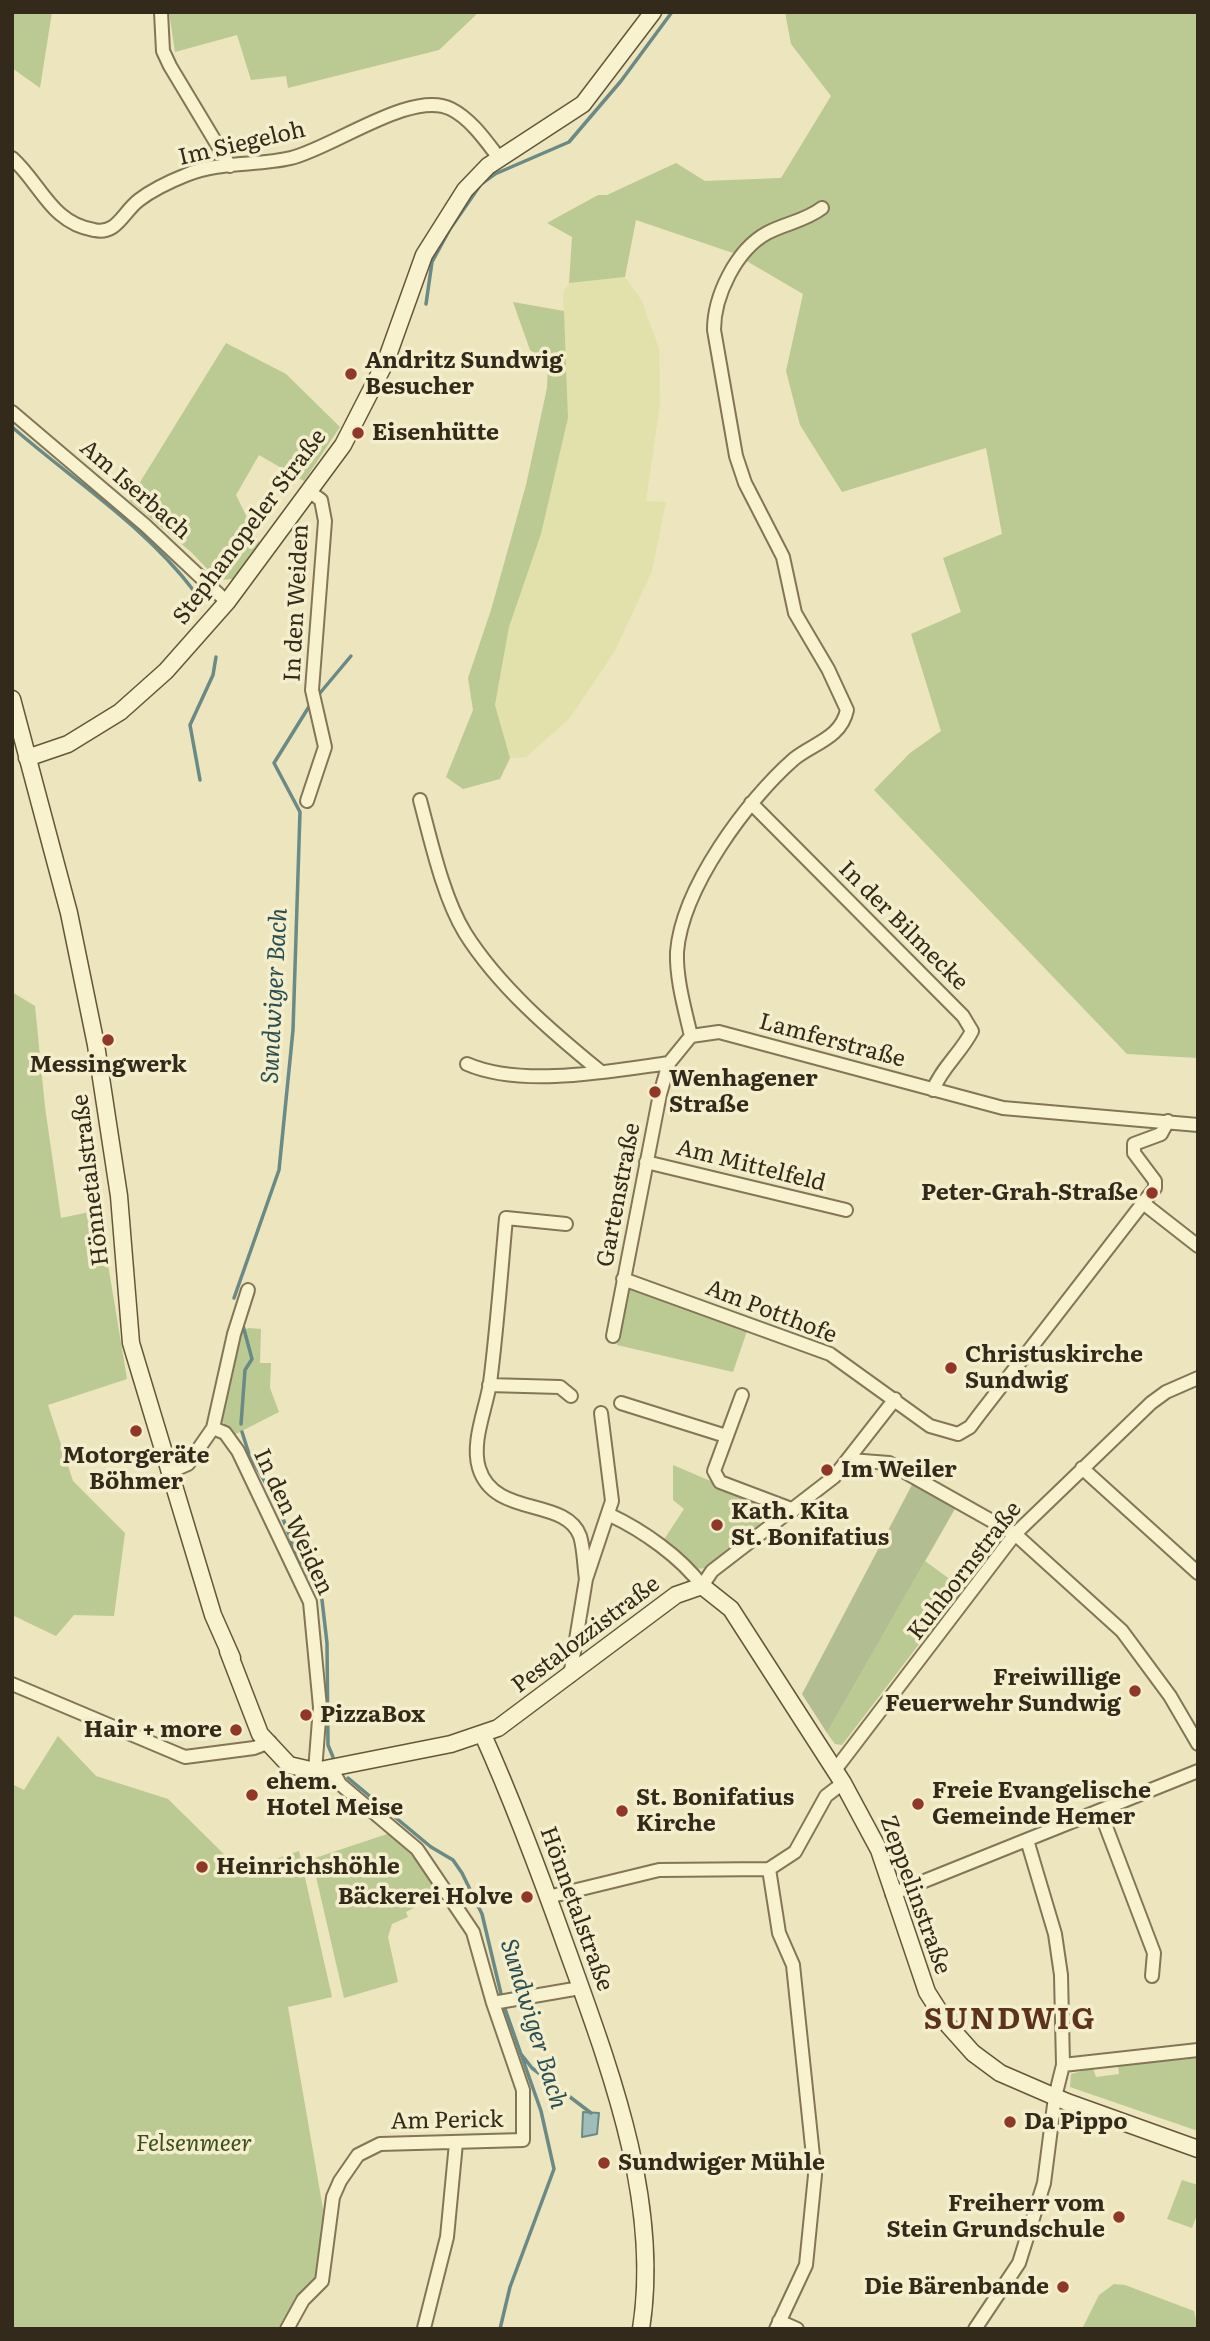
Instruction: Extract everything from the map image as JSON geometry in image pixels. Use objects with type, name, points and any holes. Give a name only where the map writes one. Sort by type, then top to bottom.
[{"type":"street","points":[[162,12],[163,51],[230,166]]},
{"type":"street","name":"Stephanopeler Straße","points":[[27,758],[68,744],[120,712],[166,671],[227,602],[343,445],[386,361],[424,255],[465,190],[499,158],[583,104],[653,12]]},
{"type":"street","name":"Im Siegeloh","points":[[12,159],[27,173],[55,212],[76,226],[104,232],[115,226],[140,199],[187,174],[291,158],[410,107],[435,105],[452,109],[473,126],[499,158]]},
{"type":"street","points":[[467,1064],[485,1072],[529,1075],[601,1072],[669,1063],[691,1036],[677,953],[684,915],[718,850],[751,803],[791,762],[840,728],[847,710],[834,680],[796,613],[783,557],[745,483],[736,456],[714,330],[714,312],[743,253],[766,233],[808,218],[822,208]]},
{"type":"street","name":"Am Iserbach","points":[[12,412],[155,534],[227,602]]},
{"type":"street","name":"In den Weiden","points":[[307,801],[325,747],[312,690],[325,521],[321,500],[310,492]]},
{"type":"street","name":"Hönnetalstraße","points":[[12,699],[69,913],[96,1045],[119,1196],[131,1343],[213,1615],[253,1721],[260,1734],[289,1765],[323,1770]]},
{"type":"street","points":[[420,800],[444,883],[464,932],[505,985],[601,1072]]},
{"type":"street","name":"In der Bilmecke","points":[[751,803],[963,1016],[972,1031],[964,1047],[940,1073],[933,1090]]},
{"type":"street","name":"Lamferstraße","points":[[691,1036],[719,1032],[1003,1108],[1198,1125]]},
{"type":"street","name":"Gartenstraße","points":[[613,1336],[646,1162],[669,1063]]},
{"type":"street","points":[[895,1399],[943,1432],[958,1434],[970,1427],[1154,1188],[1156,1181],[1134,1153],[1134,1144],[1161,1134],[1168,1121]]},
{"type":"street","name":"Am Mittelfeld","points":[[646,1162],[846,1210]]},
{"type":"street","points":[[1143,1203],[1198,1246]]},
{"type":"street","name":"Gartenstraße","points":[[566,1224],[506,1218],[489,1385],[477,1447],[479,1468],[488,1483],[516,1504],[567,1519],[580,1536],[586,1579]]},
{"type":"street","name":"Am Potthofe","points":[[623,1279],[830,1354],[895,1399]]},
{"type":"street","points":[[170,1472],[188,1464],[213,1428],[234,1334],[248,1290]]},
{"type":"street","name":"Kuhbornstraße","points":[[769,1869],[795,1852],[839,1776],[1015,1534],[1151,1403],[1166,1392],[1198,1378]]},
{"type":"street","points":[[489,1385],[560,1387],[571,1396]]},
{"type":"street","points":[[742,1395],[714,1471],[720,1482],[794,1510]]},
{"type":"street","name":"Pestalozzistraße","points":[[483,1735],[504,1725],[676,1595],[702,1586],[712,1571],[794,1510],[850,1460],[895,1399]]},
{"type":"street","points":[[621,1403],[726,1436]]},
{"type":"street","name":"Gartenstraße","points":[[570,1676],[586,1579],[610,1515],[612,1501],[601,1413]]},
{"type":"street","name":"In den Weiden","points":[[213,1428],[225,1433],[239,1451],[310,1602],[323,1770]]},
{"type":"street","points":[[850,1460],[889,1463],[1015,1534],[1122,1631],[1170,1696],[1198,1744]]},
{"type":"street","points":[[1082,1468],[1198,1573]]},
{"type":"street","points":[[610,1515],[624,1521],[690,1570],[702,1586]]},
{"type":"street","name":"Zeppelinstraße","points":[[702,1586],[716,1593],[731,1609],[839,1776],[879,1850],[927,1992],[944,2026],[1000,2073],[1055,2097],[1198,2149]]},
{"type":"street","points":[[12,1684],[185,1757],[254,1748],[270,1742]]},
{"type":"street","points":[[323,1770],[483,1735]]},
{"type":"street","name":"Hönnetalstraße","points":[[483,1735],[548,1897],[625,2131],[638,2195],[644,2245],[641,2329]]},
{"type":"street","points":[[323,1770],[417,1849],[462,1914],[476,1940],[499,2001],[580,1988]]},
{"type":"street","points":[[892,1894],[1198,1771]]},
{"type":"street","points":[[1100,1811],[1154,1953],[1152,1976]]},
{"type":"street","points":[[975,2329],[1018,2263],[1044,2183],[1055,2097],[1063,2065],[1061,1975],[1055,1934],[1027,1840]]},
{"type":"street","points":[[548,1897],[659,1870],[769,1869],[779,1933],[793,1965],[815,2175],[806,2265],[778,2325],[797,2329]]},
{"type":"street","name":"Am Perick","points":[[287,2329],[303,2300],[322,2281],[334,2197],[340,2181],[358,2155],[380,2144],[523,2140],[523,2090],[499,2001]]},
{"type":"street","points":[[1063,2065],[1198,2050]]},
{"type":"street","points":[[424,2328],[447,2237],[456,2143]]},
{"type":"green space","points":[[12,12],[52,12],[40,88],[12,68]]},
{"type":"green space","points":[[169,12],[479,12],[439,50],[288,88],[286,76],[251,80],[237,35],[175,52]]},
{"type":"green space","points":[[785,12],[1198,12],[1198,1058],[1127,1054],[874,790],[910,753],[941,731],[911,634],[961,612],[943,558],[1002,534],[986,448],[842,492],[800,425],[786,371],[803,294],[733,253],[636,220],[625,277],[569,283],[572,237],[547,223],[598,195],[607,195],[676,163],[705,181],[781,178],[831,96],[791,44]]},
{"type":"green space","points":[[625,277],[642,301],[659,349],[660,404],[646,501],[666,502],[652,571],[615,651],[569,719],[526,757],[510,758],[495,705],[509,627],[541,534],[568,418],[563,293],[569,283]]},
{"type":"green space","points":[[513,302],[564,311],[568,418],[541,534],[509,627],[495,705],[510,758],[500,779],[463,789],[446,777],[473,710],[468,678],[491,610],[526,485],[547,388],[548,361],[530,350]]},
{"type":"green space","points":[[226,343],[286,374],[340,427],[304,481],[259,455],[236,495],[260,544],[233,579],[218,580],[191,552],[129,500]]},
{"type":"green space","points":[[12,992],[35,1006],[45,1107],[61,1218],[99,1210],[127,1379],[48,1405],[73,1481],[125,1533],[114,1616],[74,1615],[56,1636],[12,1615]]},
{"type":"green space","points":[[626,1286],[747,1331],[733,1372],[617,1345]]},
{"type":"green space","points":[[249,1328],[261,1329],[260,1363],[271,1363],[270,1388],[279,1412],[234,1435],[222,1421],[240,1331]]},
{"type":"green space","points":[[673,1465],[755,1500],[762,1528],[708,1568],[694,1569],[661,1544],[684,1509],[673,1500]]},
{"type":"green space","points":[[914,1481],[956,1507],[827,1733],[802,1694]]},
{"type":"green space","points":[[925,1561],[962,1588],[842,1745],[835,1744],[827,1733]]},
{"type":"green space","name":"Felsenmeer","points":[[58,1736],[96,1776],[168,1799],[234,1864],[237,1872],[299,1851],[332,1997],[288,2007],[326,2226],[321,2279],[283,2329],[12,2329],[12,1784],[24,1790]]},
{"type":"green space","points":[[390,1833],[413,1852],[439,1895],[406,1912],[408,1917],[392,1924],[388,1937],[398,1982],[344,1998],[312,1859]]},
{"type":"green space","points":[[1198,2058],[1198,2131],[1070,2087],[1071,2074],[1093,2068],[1096,2077],[1119,2074],[1118,2066]]},
{"type":"green space","points":[[1182,2180],[1198,2185],[1198,2212],[1192,2228],[1167,2219]]},
{"type":"green space","points":[[1114,2284],[1125,2285],[1194,2311],[1198,2329],[1082,2329],[1099,2295]]},
{"type":"water","points":[[583,2112],[599,2113],[597,2134],[582,2137]]},
{"type":"waterway","name":"Sundwiger Bach","points":[[426,304],[432,262],[450,229],[481,184],[495,174],[569,142],[621,81],[672,12]]},
{"type":"waterway","points":[[12,427],[108,504],[175,567],[194,591]]},
{"type":"waterway","name":"Sundwiger Bach","points":[[320,693],[351,656]]},
{"type":"waterway","name":"Sundwiger Bach","points":[[200,780],[190,725],[213,675],[216,657]]},
{"type":"waterway","name":"Sundwiger Bach","points":[[234,1298],[279,1170],[293,1030],[300,812],[274,763],[310,705]]},
{"type":"waterway","name":"Sundwiger Bach","points":[[241,1424],[245,1370],[252,1359],[242,1322]]},
{"type":"waterway","name":"Sundwiger Bach","points":[[242,1432],[249,1454],[277,1503],[295,1550],[322,1600],[327,1643],[328,1745],[333,1757]]},
{"type":"waterway","name":"Sundwiger Bach","points":[[348,1778],[431,1847],[453,1860],[482,1914],[502,1998]]},
{"type":"waterway","name":"Sundwiger Bach","points":[[500,2329],[510,2287],[554,2169],[541,2111],[504,2006]]},
{"type":"waterway","points":[[521,2054],[532,2068],[591,2113]]},
{"type":"place","name":"Andritz Sundwig Besucher","points":[[351,374]]},
{"type":"place","name":"Eisenhütte","points":[[358,433]]},
{"type":"place","name":"Messingwerk","points":[[108,1040]]},
{"type":"place","name":"Wenhagener Straße","points":[[655,1092]]},
{"type":"place","name":"Peter-Grah-Straße","points":[[1152,1193]]},
{"type":"place","name":"Christuskirche Sundwig","points":[[951,1368]]},
{"type":"place","name":"Motorgeräte Böhmer","points":[[136,1431]]},
{"type":"place","name":"Im Weiler","points":[[827,1470]]},
{"type":"place","name":"Kath. Kita St. Bonifatius","points":[[717,1525]]},
{"type":"place","name":"Freiwillige Feuerwehr Sundwig","points":[[1135,1691]]},
{"type":"place","name":"PizzaBox","points":[[306,1715]]},
{"type":"place","name":"Hair + more","points":[[236,1730]]},
{"type":"place","name":"ehem. Hotel Meise","points":[[252,1795]]},
{"type":"place","name":"Freie Evangelische Gemeinde Hemer","points":[[918,1804]]},
{"type":"place","name":"St. Bonifatius Kirche","points":[[622,1811]]},
{"type":"place","name":"Heinrichshöhle","points":[[202,1867]]},
{"type":"place","name":"Bäckerei Holve","points":[[527,1897]]},
{"type":"place","name":"Da Pippo","points":[[1010,2122]]},
{"type":"place","name":"Sundwiger Mühle","points":[[604,2163]]},
{"type":"place","name":"Freiherr vom Stein Grundschule","points":[[1119,2217]]},
{"type":"place","name":"Die Bärenbande","points":[[1063,2287]]},
{"type":"district","name":"SUNDWIG","points":[[1010,2020]]}]
